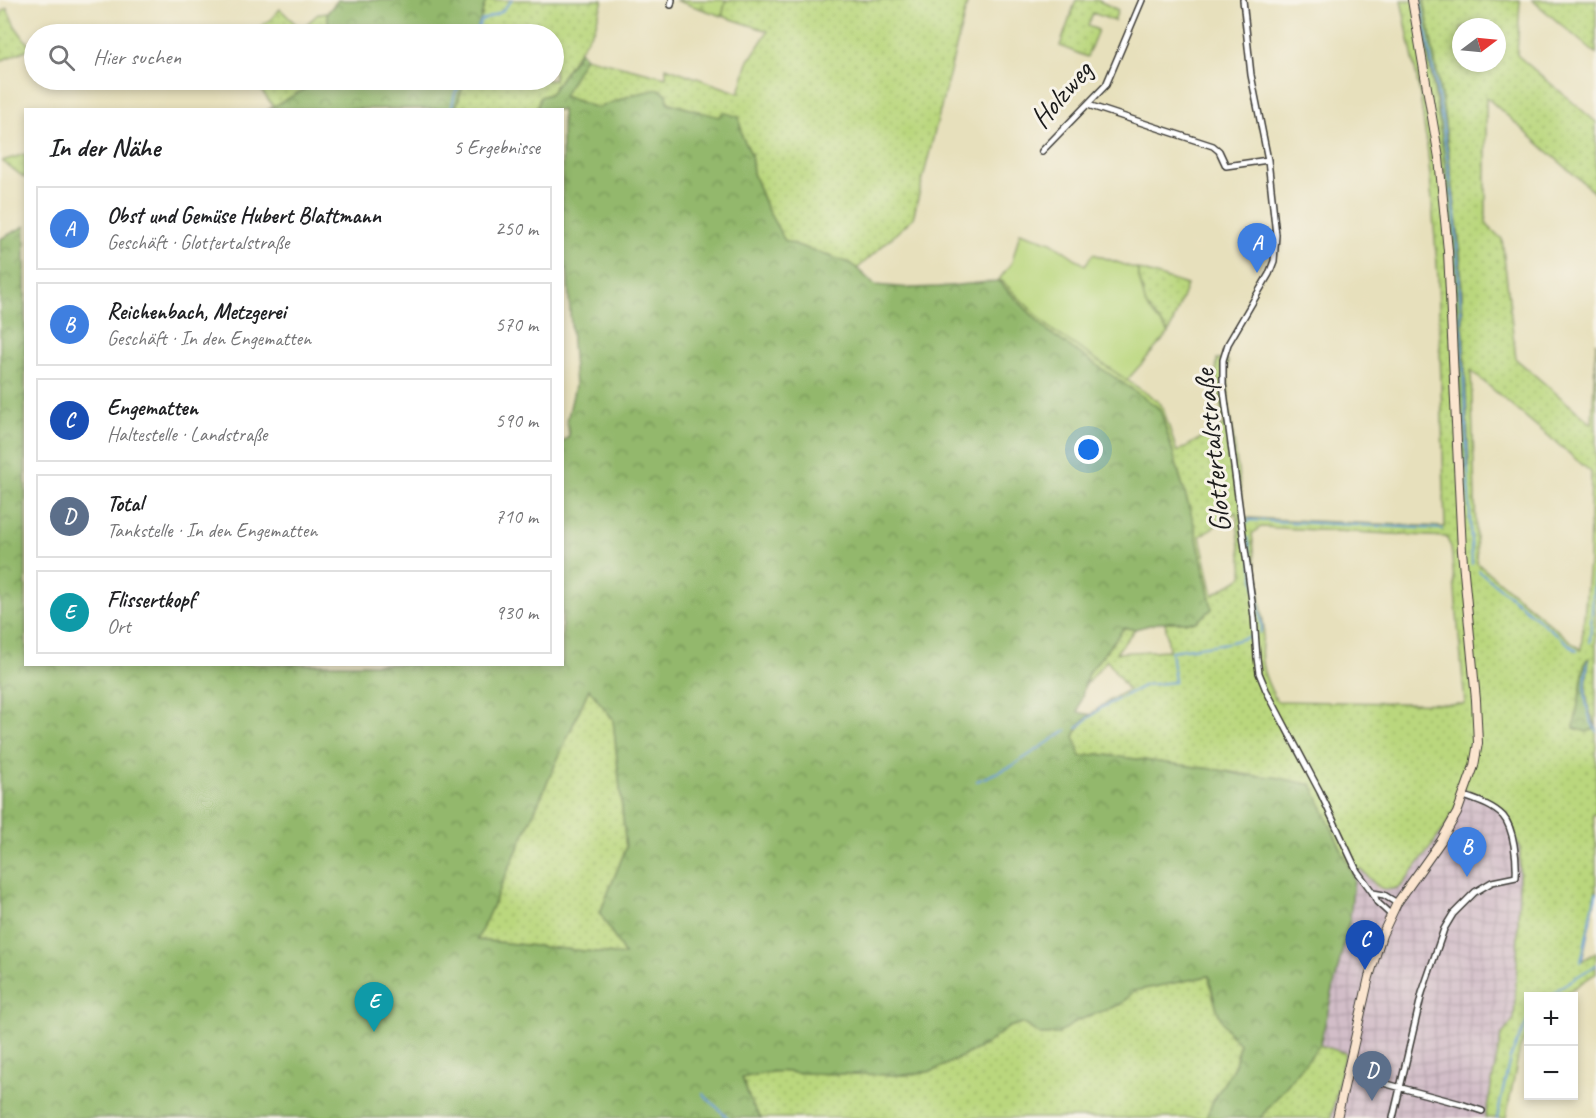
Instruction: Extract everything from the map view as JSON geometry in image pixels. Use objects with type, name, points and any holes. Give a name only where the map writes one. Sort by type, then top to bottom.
[{"type":"main road","points":[[1337,1118],[1371,969],[1390,914],[1444,836],[1464,796],[1474,766],[1478,743],[1478,721],[1462,551],[1448,250],[1439,158],[1412,0]]},
{"type":"street","name":"Holzweg","points":[[1042,151],[1106,85],[1142,0]]},
{"type":"street","name":"Glottertalstraße","points":[[1243,0],[1251,75],[1268,160],[1276,235],[1274,261],[1262,287],[1232,334],[1224,355],[1222,374],[1254,617],[1259,673],[1320,792],[1357,871],[1373,893]]},
{"type":"street","points":[[1088,105],[1213,146],[1219,151],[1226,166],[1268,160]]},
{"type":"street","points":[[1393,1118],[1422,993],[1444,929],[1453,914],[1475,892],[1492,882],[1516,877],[1517,860],[1504,817],[1486,803],[1464,796]]},
{"type":"street","points":[[1373,893],[1384,895],[1396,903]]},
{"type":"street","points":[[1373,893],[1377,902],[1390,914]]},
{"type":"street","points":[[1346,1073],[1482,1111]]},
{"type":"shaded area","points":[[1463,787],[1506,812],[1520,849],[1514,1019],[1501,1036],[1487,1114],[1485,1118],[1331,1118],[1345,1053],[1320,1045],[1350,918],[1355,873],[1361,869],[1377,888],[1386,890],[1402,885],[1450,817]]},
{"type":"green space","points":[[338,0],[486,0],[479,24],[329,24],[327,13]]},
{"type":"green space","points":[[486,0],[603,0],[595,27],[564,73],[564,24],[479,24]]},
{"type":"green space","points":[[675,0],[726,0],[722,16]]},
{"type":"green space","points":[[726,0],[968,0],[913,218],[857,269],[852,264],[785,241],[766,207],[753,173],[751,154],[742,136],[739,117],[719,118],[668,102],[667,94],[635,94],[597,108],[563,96],[585,57],[666,77],[666,67],[739,93],[748,62],[768,31],[722,16]]},
{"type":"green space","points":[[1076,0],[1097,0],[1118,10],[1114,21],[1093,13],[1088,26],[1098,30],[1087,57],[1060,46]]},
{"type":"green space","points":[[1401,0],[1418,0],[1444,155],[1456,276],[1462,468],[1469,467],[1460,248],[1443,107],[1424,0],[1520,0],[1517,55],[1596,122],[1596,194],[1486,97],[1486,221],[1488,226],[1502,239],[1516,359],[1592,424],[1596,342],[1596,725],[1587,701],[1589,659],[1587,659],[1574,728],[1587,732],[1596,728],[1596,814],[1593,815],[1596,843],[1596,893],[1582,961],[1596,952],[1596,973],[1568,992],[1524,992],[1524,1041],[1520,1048],[1506,1118],[1485,1118],[1501,1036],[1514,1019],[1520,849],[1506,812],[1464,788],[1445,827],[1402,885],[1389,890],[1379,887],[1361,869],[1355,873],[1354,878],[1312,785],[1098,754],[1081,757],[1074,736],[1079,728],[1097,709],[1128,690],[1107,660],[1086,684],[1087,675],[1124,628],[1135,629],[1116,653],[1169,650],[1165,622],[1196,622],[1212,609],[1194,524],[1161,412],[1156,406],[1050,333],[998,281],[1002,281],[1052,330],[1158,401],[1164,411],[1177,452],[1224,425],[1216,374],[1217,359],[1228,361],[1228,402],[1245,520],[1249,518],[1445,527],[1438,277],[1428,153],[1419,89]],"holes":[[[1471,371],[1591,472],[1589,562],[1581,650],[1477,563]],[[1236,512],[1242,577],[1213,595],[1200,536]],[[1261,527],[1446,537],[1451,547],[1465,704],[1277,701],[1265,674],[1261,649],[1264,629],[1252,534]]]},
{"type":"green space","points":[[1418,0],[1424,0],[1443,107],[1460,248],[1469,467],[1461,468],[1454,249],[1438,108]]},
{"type":"green space","points":[[1532,0],[1596,0],[1596,54]]},
{"type":"green space","points":[[7,8],[15,26],[24,38],[24,51],[0,61],[0,14]]},
{"type":"green space","points":[[280,9],[296,24],[264,24]]},
{"type":"green space","points":[[327,13],[329,24],[307,24],[318,14]]},
{"type":"green space","points":[[580,51],[585,57],[563,96],[597,108],[635,94],[659,89],[667,94],[668,103],[719,117],[723,112],[739,117],[742,136],[751,154],[753,173],[766,207],[785,241],[852,264],[875,285],[911,288],[998,281],[1050,333],[1156,406],[1161,412],[1194,524],[1212,609],[1196,622],[1161,622],[1135,629],[1124,628],[1087,675],[1078,712],[1091,715],[1080,724],[1074,736],[1081,757],[1098,754],[1242,775],[1275,777],[1312,785],[1315,791],[1354,878],[1350,918],[1320,1045],[1260,1118],[1206,1118],[1213,1101],[1235,1065],[1239,1044],[1221,1020],[1209,976],[1134,991],[1121,1004],[1077,1021],[1058,1034],[1041,1035],[1022,1023],[1009,1027],[983,1046],[933,1071],[905,1075],[776,1072],[742,1078],[752,1105],[761,1118],[0,1118],[0,239],[24,227],[24,666],[564,666],[564,441],[569,436],[567,421],[575,386],[567,268],[564,269],[564,108],[537,108],[540,97],[550,94],[553,90],[564,90],[564,74]],"holes":[[[589,689],[613,719],[626,848],[600,913],[625,955],[477,940]]]},
{"type":"green space","points":[[261,90],[304,90],[274,107]]},
{"type":"green space","points":[[303,90],[462,90],[455,108],[271,108]]},
{"type":"green space","points":[[462,90],[553,90],[550,94],[540,97],[537,108],[456,108]]},
{"type":"green space","points":[[24,154],[24,177],[2,161]]},
{"type":"green space","points":[[1020,232],[1051,242],[1085,265],[1093,254],[1137,269],[1146,306],[1169,333],[1127,380],[1052,330],[1002,281],[998,281],[1012,262]]},
{"type":"green space","points":[[1137,269],[1187,285],[1169,333],[1146,306]]},
{"type":"green space","points":[[1589,658],[1585,688],[1590,715],[1596,728],[1587,732],[1574,728],[1585,662]]},
{"type":"green space","points":[[589,689],[613,719],[626,848],[600,913],[625,955],[477,940]]},
{"type":"green space","points":[[1209,976],[1218,1013],[1239,1044],[1235,1065],[1213,1101],[1206,1118],[761,1118],[752,1105],[742,1078],[776,1072],[905,1075],[933,1071],[983,1046],[1009,1027],[1022,1023],[1041,1035],[1058,1034],[1076,1021],[1121,1004],[1134,991]]},
{"type":"green space","points":[[1320,1045],[1345,1053],[1331,1118],[1260,1118]]},
{"type":"waterway","points":[[480,24],[481,21],[501,12],[512,0]]},
{"type":"waterway","points":[[1420,0],[1442,119],[1455,214],[1472,564]]},
{"type":"waterway","points":[[451,108],[457,90]]},
{"type":"waterway","points":[[1248,523],[1249,520],[1442,529]]},
{"type":"waterway","points":[[1248,538],[1262,628],[1260,633]]},
{"type":"waterway","points":[[1590,642],[1596,548]]},
{"type":"waterway","points":[[1479,571],[1577,651]]},
{"type":"waterway","points":[[1077,728],[1101,708],[1145,685],[1175,682],[1171,651],[1227,643],[1252,636]]},
{"type":"waterway","points":[[1588,661],[1586,697],[1589,714],[1596,731]]},
{"type":"waterway","points":[[977,781],[1012,766],[1067,730]]},
{"type":"waterway","points":[[1581,962],[1596,893]]},
{"type":"waterway","points":[[1555,992],[1596,965]]},
{"type":"waterway","points":[[1497,1118],[1510,1058],[1524,1028]]},
{"type":"waterway","points":[[703,1094],[728,1118]]},
{"type":"place","name":"Obst und Gemüse Hubert Blattmann","points":[[1257,273]]},
{"type":"place","name":"Reichenbach, Metzgerei","points":[[1467,877]]},
{"type":"place","name":"Engematten","points":[[1365,970]]},
{"type":"place","name":"Flissertkopf","points":[[374,1032]]},
{"type":"place","name":"Total","points":[[1372,1101]]}]
